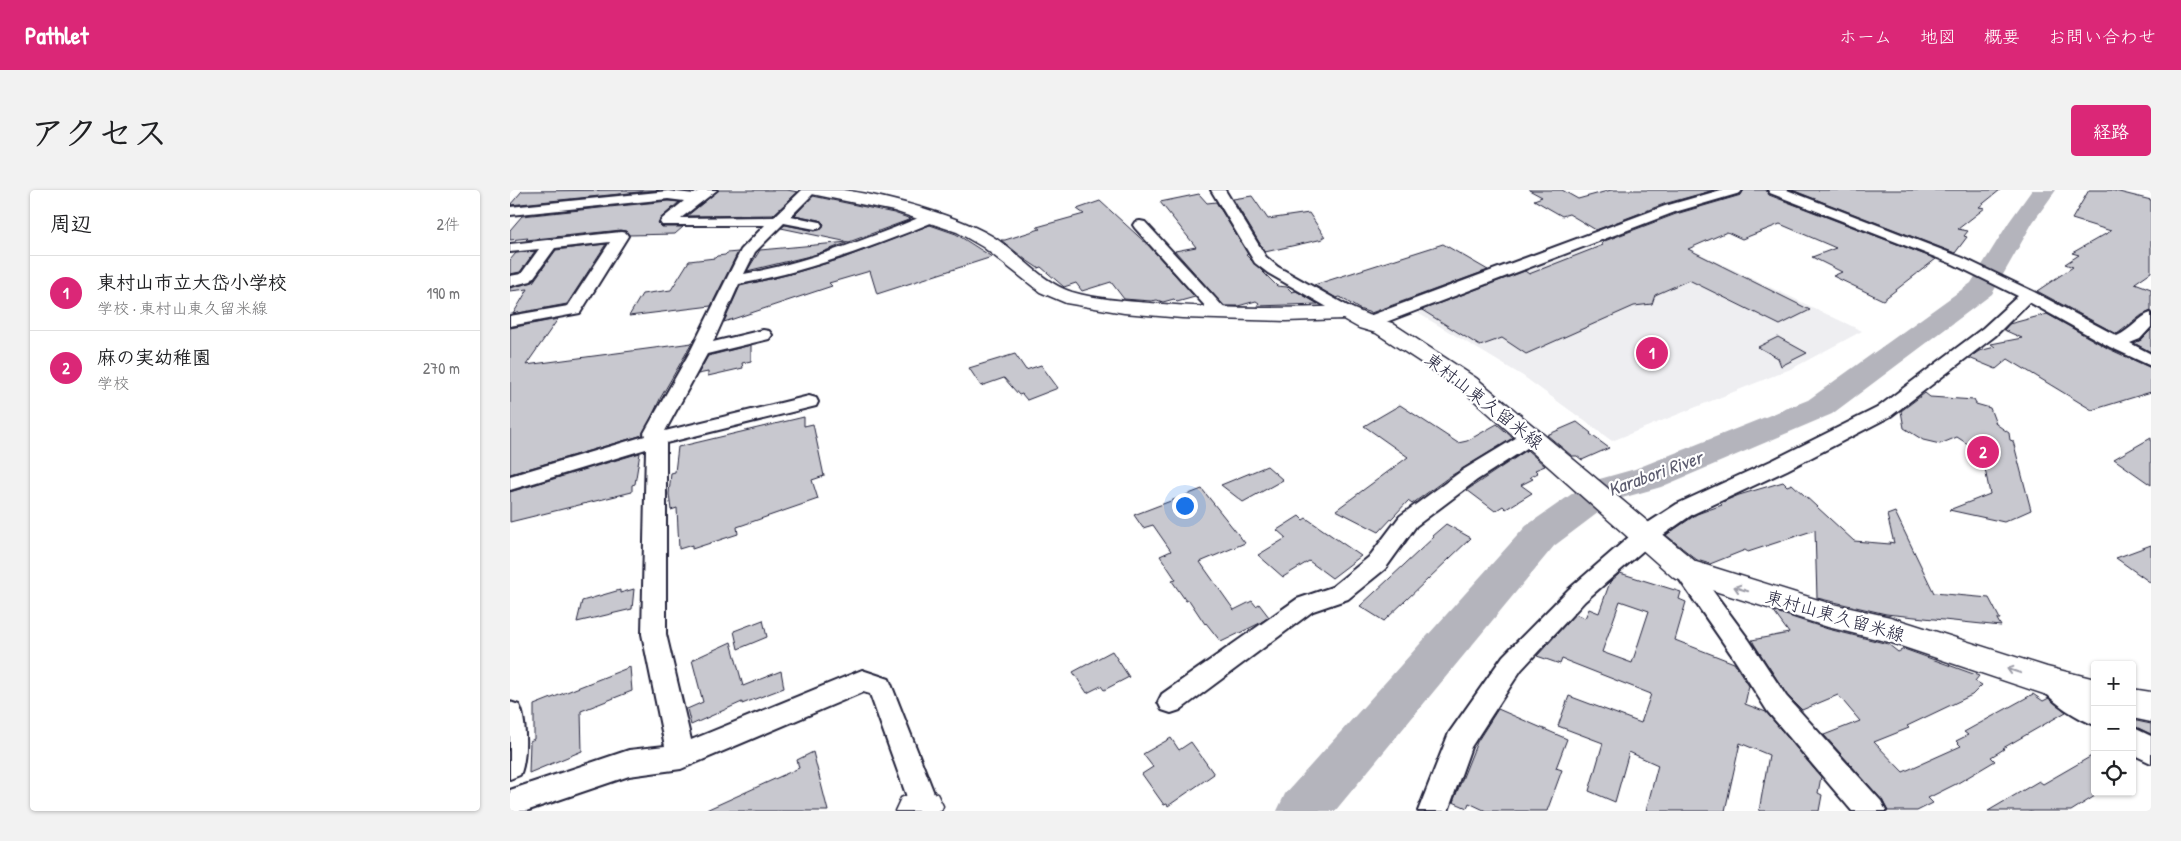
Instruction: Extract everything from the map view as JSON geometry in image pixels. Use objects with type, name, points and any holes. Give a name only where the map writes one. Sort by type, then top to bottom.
[{"type":"main road","points":[[818,190],[864,199],[933,217],[964,228],[990,243],[1047,288],[1066,297],[1124,307],[1221,314],[1286,315],[1347,312]]},
{"type":"main road","name":"東村山東久留米線","points":[[1347,312],[1367,323],[1384,328],[1447,368],[1582,480],[1685,570],[1828,615],[1890,630],[2047,681],[2091,692]]},
{"type":"main road","points":[[2136,704],[2151,707]]},
{"type":"street","points":[[710,190],[696,198],[668,222],[779,220],[815,225]]},
{"type":"street","points":[[681,757],[654,634],[656,441],[654,433],[700,350],[748,250],[810,190]]},
{"type":"street","points":[[1218,190],[1260,260],[1272,270],[1347,312]]},
{"type":"street","points":[[1367,323],[1670,208],[1735,190]]},
{"type":"street","points":[[1775,190],[1955,259],[2026,294],[2151,361]]},
{"type":"street","points":[[510,212],[668,195],[696,198]]},
{"type":"street","points":[[732,281],[770,275],[824,260],[873,243],[933,217]]},
{"type":"street","points":[[1140,225],[1221,314]]},
{"type":"street","points":[[510,248],[621,236],[574,310],[510,321]]},
{"type":"street","points":[[510,281],[526,278],[551,243]]},
{"type":"street","points":[[1433,811],[1459,742],[1512,663],[1573,598],[1644,535],[1685,509],[1780,465],[1884,412],[1989,332],[2026,294]]},
{"type":"street","points":[[2116,343],[2134,335],[2151,318]]},
{"type":"street","points":[[700,350],[763,335]]},
{"type":"street","points":[[510,483],[672,435],[809,402]]},
{"type":"street","points":[[1171,702],[1305,605],[1340,593],[1378,563],[1408,521],[1470,475],[1531,437]]},
{"type":"street","points":[[1685,570],[1740,646],[1777,704],[1871,811]]},
{"type":"street","points":[[510,803],[629,763],[681,757],[862,681],[880,687],[919,809]]},
{"type":"street","points":[[2047,681],[2091,711]]},
{"type":"street","points":[[510,713],[510,766]]},
{"type":"street","points":[[2136,742],[2151,751]]},
{"type":"shaded area","points":[[1598,245],[1641,269],[1690,249],[1862,331],[1793,368],[1612,441],[1523,376],[1416,312]]},
{"type":"building","points":[[659,190],[510,205],[522,191]]},
{"type":"building","points":[[719,190],[787,190],[798,192],[773,215],[687,216]]},
{"type":"building","points":[[1529,190],[1562,190],[1578,199],[1611,190],[1714,190],[1664,204],[1596,230],[1569,214],[1562,216],[1534,200],[1542,197]]},
{"type":"building","points":[[1744,190],[1766,190],[1769,195],[1936,259],[1883,300],[1833,276],[1842,272],[1812,257],[1836,248],[1780,224],[1742,239],[1727,232],[1688,249],[1810,310],[1780,325],[1689,280],[1655,295],[1652,304],[1634,306],[1526,354],[1502,338],[1480,346],[1422,310],[1525,271],[1529,274],[1603,245],[1601,244],[1604,242],[1602,242],[1676,214],[1741,195]]},
{"type":"building","points":[[1792,190],[2000,190],[1979,207],[1985,208],[1958,229],[1968,231],[1964,236],[1967,237],[1955,253]]},
{"type":"building","points":[[2089,190],[2111,190],[2151,200],[2151,272],[2135,283],[2151,289],[2151,311],[2142,315],[2117,334],[2037,291],[2073,267],[2065,264],[2079,255],[2072,253],[2111,231],[2072,219]]},
{"type":"building","points":[[1199,194],[1207,203],[1216,202],[1248,254],[1246,255],[1277,286],[1287,287],[1292,292],[1296,291],[1318,304],[1257,306],[1259,303],[1256,301],[1238,306],[1224,306],[1175,251],[1196,247],[1160,202]]},
{"type":"building","points":[[813,196],[894,213],[911,219],[814,255],[747,271],[760,250],[848,242],[781,228],[785,225],[815,231],[822,229],[824,224],[820,220],[795,215]]},
{"type":"building","points":[[1252,196],[1268,219],[1309,213],[1325,237],[1265,252],[1233,199]]},
{"type":"building","points":[[668,201],[679,202],[658,223],[662,227],[683,227],[675,234],[629,235],[626,231],[621,230],[510,240],[510,230],[522,216]]},
{"type":"building","points":[[1100,201],[1149,246],[1195,297],[1177,302],[1174,299],[1163,302],[1157,300],[1124,299],[1111,282],[1082,291],[1076,283],[1064,287],[1041,267],[1038,268],[1026,260],[1001,240],[1040,229],[1037,227],[1084,214],[1077,209]]},
{"type":"building","points":[[930,225],[956,234],[992,257],[877,294],[870,271],[829,283],[832,286],[724,322],[740,286],[791,274],[841,259]]},
{"type":"building","points":[[606,244],[567,304],[513,314],[528,289],[510,291],[510,288],[533,282],[556,250]]},
{"type":"building","points":[[1443,244],[1488,270],[1371,313],[1359,309],[1340,297],[1336,298],[1314,285]]},
{"type":"building","points":[[535,251],[520,272],[510,274],[510,260],[516,253]]},
{"type":"building","points":[[738,252],[711,306],[629,316],[642,294],[671,290],[689,261],[715,258],[727,253]]},
{"type":"building","points":[[2047,314],[2109,349],[2151,368],[2151,392],[2092,410],[2008,359],[1996,369],[1969,358],[1979,351],[1995,347],[1991,344],[2022,338],[2004,330],[2009,324]]},
{"type":"building","points":[[558,319],[526,365],[692,343],[661,397],[643,435],[510,474],[510,328]]},
{"type":"building","points":[[2151,330],[2151,352],[2134,343],[2141,340]]},
{"type":"building","points":[[1778,337],[1807,353],[1781,366],[1778,358],[1758,347]]},
{"type":"building","points":[[751,345],[751,361],[742,363],[743,368],[708,376],[708,372],[698,374],[708,356]]},
{"type":"building","points":[[1015,354],[1026,370],[1041,365],[1058,388],[1027,400],[1022,394],[1019,395],[1004,378],[981,386],[969,368]]},
{"type":"building","points":[[1925,393],[1930,397],[1974,400],[1976,404],[1990,408],[1996,424],[2009,433],[2010,440],[2013,441],[2031,510],[2004,522],[1949,510],[1990,494],[1983,459],[1980,452],[1957,437],[1940,444],[1923,440],[1904,428],[1901,411]]},
{"type":"building","points":[[1400,405],[1458,443],[1467,441],[1497,424],[1513,438],[1449,477],[1412,504],[1408,501],[1379,532],[1336,510],[1408,457],[1364,426]]},
{"type":"building","points":[[804,417],[804,426],[813,424],[824,476],[812,480],[818,499],[737,527],[738,534],[692,549],[692,545],[679,549],[677,508],[671,510],[669,494],[671,473],[675,472],[678,447]]},
{"type":"building","points":[[1577,422],[1609,448],[1582,460],[1577,456],[1572,456],[1547,435]]},
{"type":"building","points":[[2151,438],[2151,485],[2114,459]]},
{"type":"building","points":[[1527,450],[1545,466],[1535,470],[1538,473],[1530,477],[1533,479],[1521,485],[1532,493],[1506,509],[1503,506],[1495,511],[1467,490]]},
{"type":"building","points":[[640,453],[632,492],[510,522],[510,492]]},
{"type":"building","points":[[1267,466],[1283,480],[1243,502],[1221,485]]},
{"type":"building","points":[[1783,482],[1787,486],[1792,484],[1854,541],[1894,543],[1887,515],[1895,512],[1934,593],[1989,598],[2000,619],[1997,619],[2001,626],[1886,614],[1817,598],[1815,530],[1748,552],[1745,550],[1710,564],[1697,560],[1666,535],[1697,514],[1722,505],[1720,503],[1739,495]]},
{"type":"building","points":[[1202,489],[1245,543],[1200,562],[1234,610],[1252,601],[1256,606],[1259,604],[1269,617],[1221,642],[1205,624],[1189,600],[1186,601],[1172,581],[1176,580],[1160,556],[1171,551],[1153,525],[1143,528],[1134,515]]},
{"type":"building","points":[[1299,516],[1303,520],[1306,518],[1361,556],[1332,578],[1309,561],[1283,577],[1258,555],[1286,538],[1277,530]]},
{"type":"building","points":[[1446,524],[1471,538],[1384,621],[1360,606],[1434,537],[1432,536]]},
{"type":"building","points":[[2151,545],[2151,583],[2116,558]]},
{"type":"building","points":[[1620,573],[1681,592],[1679,599],[1686,602],[1675,640],[1734,663],[1749,686],[1745,704],[1766,712],[1821,777],[1818,793],[1822,795],[1819,811],[1759,811],[1769,755],[1740,743],[1725,811],[1646,811],[1658,765],[1629,752],[1615,802],[1589,791],[1603,743],[1558,726],[1569,696],[1641,723],[1651,694],[1562,659],[1560,664],[1537,656],[1575,614],[1585,618],[1589,609],[1599,613],[1610,582]],"holes":[[[1620,601],[1649,611],[1632,663],[1602,652]]]},
{"type":"building","points":[[634,589],[632,609],[577,622],[582,601],[620,590],[620,593]]},
{"type":"building","points":[[1773,611],[1828,629],[1888,644],[1898,652],[1904,649],[1979,676],[1975,681],[1982,685],[1972,695],[1907,726],[1909,728],[1874,742],[1903,772],[1961,746],[1956,741],[1968,735],[1964,732],[2033,694],[2043,701],[2049,698],[2066,712],[2003,748],[1991,757],[1995,761],[1928,798],[1933,803],[1917,811],[1888,811],[1882,800],[1824,735],[1860,721],[1838,695],[1802,710],[1787,695],[1754,644],[1752,640],[1789,633]]},
{"type":"building","points":[[763,620],[767,637],[738,649],[734,631]]},
{"type":"building","points":[[731,642],[743,686],[781,671],[784,688],[742,704],[742,702],[691,725],[687,709],[703,702],[692,660]]},
{"type":"building","points":[[1112,651],[1129,677],[1104,690],[1101,686],[1087,693],[1073,672]]},
{"type":"building","points":[[630,667],[632,691],[581,711],[582,751],[529,773],[530,741],[534,739],[534,705]]},
{"type":"building","points":[[1498,709],[1567,739],[1556,768],[1562,770],[1547,811],[1486,811],[1469,803],[1467,808],[1453,802],[1477,742]]},
{"type":"building","points":[[2136,721],[2151,724],[2151,734],[2136,727]]},
{"type":"building","points":[[1171,738],[1179,750],[1191,742],[1214,774],[1168,806],[1167,804],[1164,805],[1142,774],[1153,767],[1143,754]]},
{"type":"building","points":[[813,752],[828,811],[704,811],[799,768],[797,760]]},
{"type":"building","points":[[2091,756],[2091,796],[2095,796],[2071,811],[1988,811],[2039,781],[2043,784]]},
{"type":"waterway","name":"Karabori River","points":[[1303,811],[1540,536],[1602,491],[1648,478],[1820,407],[1982,288],[2021,222],[2044,190]]},
{"type":"place","name":"東村山市立大岱小学校","points":[[1652,353]]},
{"type":"place","name":"麻の実幼稚園","points":[[1983,452]]}]
